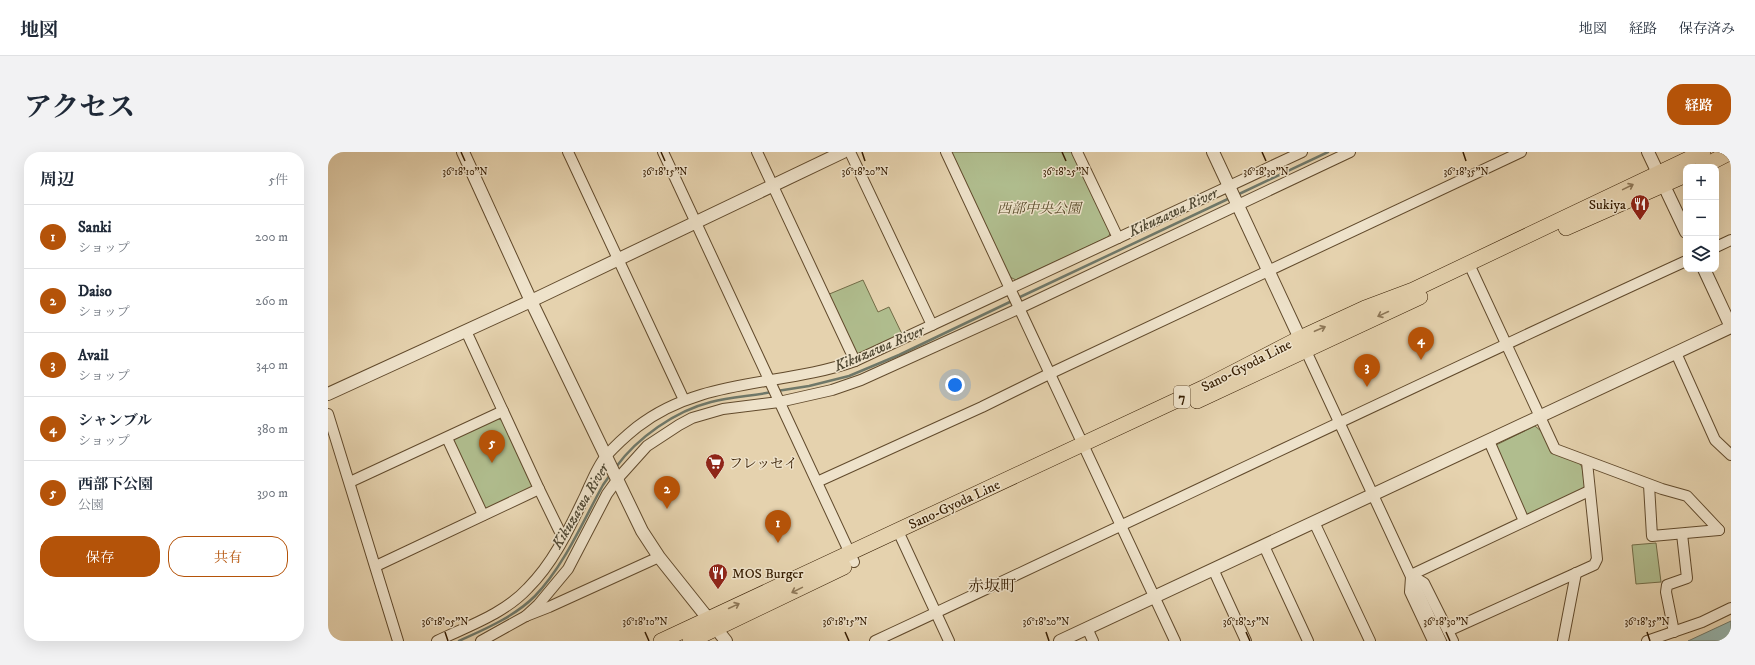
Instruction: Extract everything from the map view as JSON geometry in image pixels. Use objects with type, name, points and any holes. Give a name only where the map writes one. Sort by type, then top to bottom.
[{"type":"main road","name":"Sano-Gyoda Line","points":[[661,641],[712,624],[1303,344],[1471,268],[1566,228],[1661,179],[1703,152]]},
{"type":"main road","points":[[1708,164],[1731,152]]},
{"type":"main road","name":"Sano-Gyoda Line","points":[[1661,179],[1683,175]]},
{"type":"main road","name":"Sano-Gyoda Line","points":[[690,641],[712,624]]},
{"type":"street","points":[[463,152],[532,301],[642,531],[659,557],[726,641]]},
{"type":"street","points":[[568,152],[684,400]]},
{"type":"street","points":[[663,152],[694,222],[852,558]]},
{"type":"street","points":[[757,152],[855,361]]},
{"type":"street","points":[[328,394],[532,301],[694,222],[843,152]]},
{"type":"street","points":[[850,152],[932,325]]},
{"type":"street","points":[[946,152],[1175,641]]},
{"type":"street","points":[[1077,152],[1118,238]]},
{"type":"street","points":[[1213,152],[1441,641]]},
{"type":"street","points":[[437,641],[505,607],[520,596],[545,569],[565,536],[607,458],[637,427],[684,400],[717,389],[771,384],[838,367],[855,361],[1011,290],[1229,185],[1302,152]]},
{"type":"street","points":[[526,616],[538,605],[568,569],[616,478],[647,446],[692,418],[723,409],[832,390],[861,380],[1350,152]]},
{"type":"street","points":[[817,482],[982,407],[1521,152]]},
{"type":"street","points":[[1648,152],[1683,226]]},
{"type":"street","points":[[1719,246],[1731,240]]},
{"type":"street","points":[[875,641],[1505,344],[1683,263]]},
{"type":"street","points":[[1471,268],[1555,449],[1649,485],[1687,496],[1719,530],[1652,536],[1649,485]]},
{"type":"street","points":[[1060,641],[1731,327],[1705,272]]},
{"type":"street","points":[[466,331],[539,489],[559,530],[565,536]]},
{"type":"street","points":[[1676,353],[1715,440],[1731,455]]},
{"type":"street","points":[[350,482],[503,411]]},
{"type":"street","points":[[328,414],[398,641]]},
{"type":"street","points":[[447,438],[483,515]]},
{"type":"street","points":[[1489,440],[1524,521]]},
{"type":"street","points":[[1448,631],[1594,565],[1597,559],[1587,462]]},
{"type":"street","points":[[376,566],[539,489]]},
{"type":"street","points":[[1411,575],[1589,491]]},
{"type":"street","points":[[1314,522],[1370,641]]},
{"type":"street","points":[[1674,632],[1666,592],[1667,585],[1687,578],[1682,534]]},
{"type":"street","points":[[900,535],[949,641]]},
{"type":"street","points":[[1264,546],[1308,641]]},
{"type":"street","points":[[481,641],[526,616],[659,557]]},
{"type":"street","points":[[1214,569],[1246,641]]},
{"type":"street","points":[[1564,641],[1576,573]]},
{"type":"street","points":[[1411,575],[1424,583],[1453,641]]},
{"type":"street","points":[[1411,575],[1410,592],[1433,641]]},
{"type":"street","points":[[1647,641],[1674,632],[1731,608]]},
{"type":"street","points":[[1087,628],[1093,641]]},
{"type":"green space","name":"西部中央公園","points":[[951,152],[1073,152],[1111,232],[1108,237],[1016,280],[1010,277]]},
{"type":"green space","points":[[863,280],[878,312],[889,307],[902,334],[860,354],[854,352],[827,295]]},
{"type":"green space","points":[[497,418],[503,421],[533,482],[531,488],[486,509],[483,508],[453,439]]},
{"type":"green space","points":[[1535,426],[1541,431],[1555,449],[1575,457],[1582,467],[1585,487],[1571,496],[1525,516],[1494,446]]},
{"type":"green space","points":[[1656,543],[1661,582],[1636,584],[1632,545]]},
{"type":"water","points":[[1731,621],[1731,641],[1688,641]]},
{"type":"waterway","name":"Kikuzawa River","points":[[1237,195],[1328,152]]},
{"type":"waterway","name":"Kikuzawa River","points":[[1018,298],[1230,198]]},
{"type":"waterway","name":"Kikuzawa River","points":[[777,391],[809,386],[849,376],[899,355],[1014,300]]},
{"type":"waterway","name":"Kikuzawa River","points":[[616,467],[646,436],[658,427],[684,412],[711,402],[772,392]]},
{"type":"waterway","name":"Kikuzawa River","points":[[459,641],[509,616],[535,596],[564,557],[603,485],[610,475]]},
{"type":"place","name":"Sukiya","points":[[1640,221]]},
{"type":"place","name":"シャンブル","points":[[1421,360]]},
{"type":"place","name":"Avail","points":[[1367,387]]},
{"type":"place","name":"西部下公園","points":[[492,463]]},
{"type":"place","name":"フレッセイ","points":[[715,480]]},
{"type":"place","name":"Daiso","points":[[667,509]]},
{"type":"place","name":"Sanki","points":[[778,543]]},
{"type":"place","name":"MOS Burger","points":[[718,590]]},
{"type":"district","name":"赤坂町","points":[[992,585]]}]
